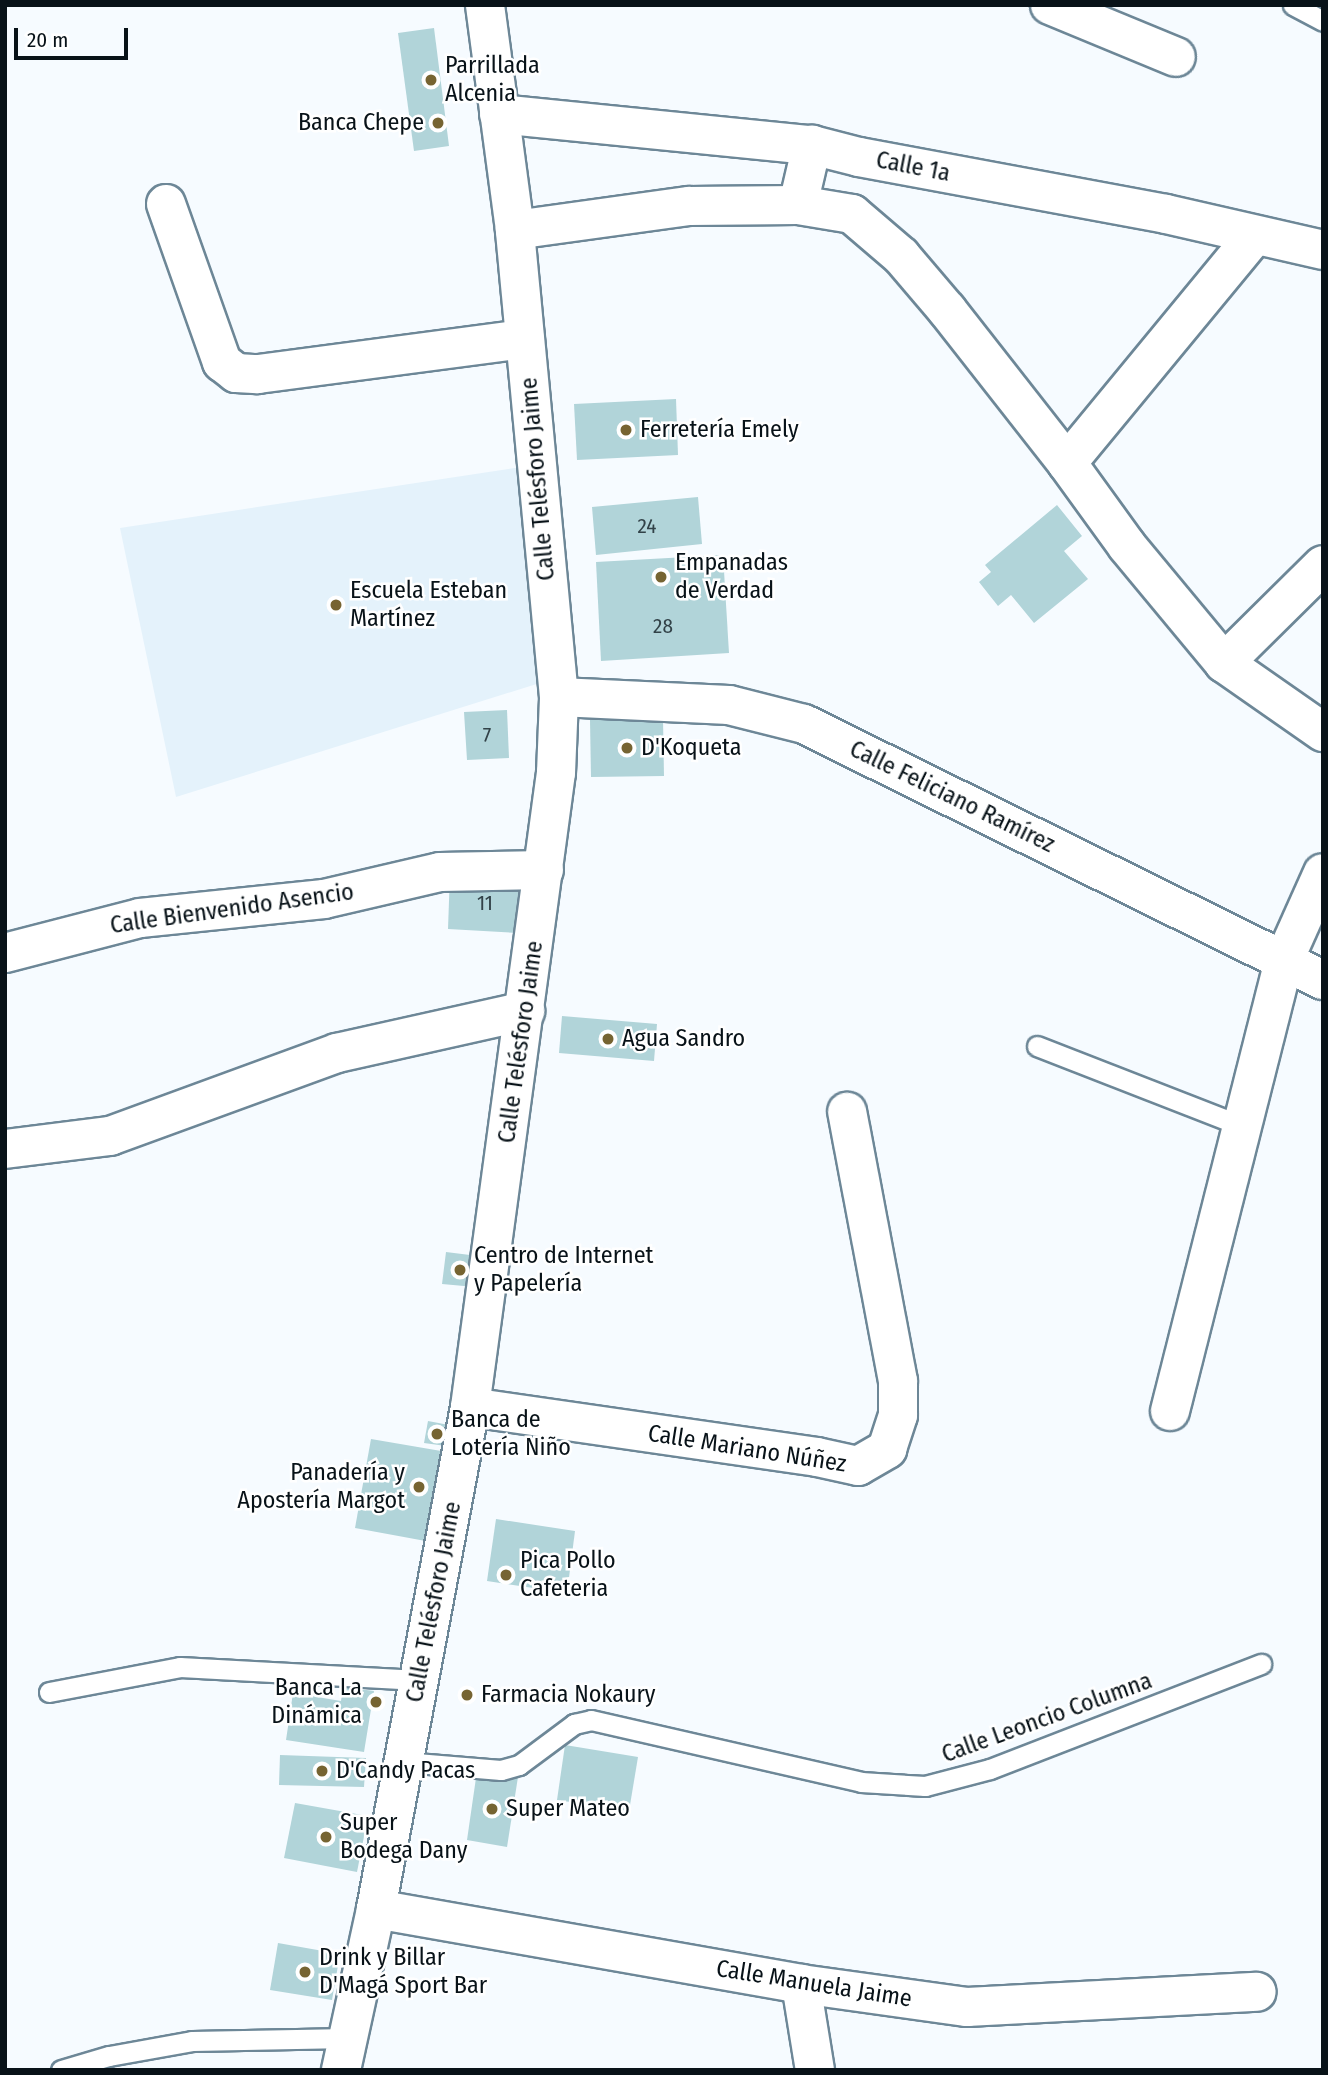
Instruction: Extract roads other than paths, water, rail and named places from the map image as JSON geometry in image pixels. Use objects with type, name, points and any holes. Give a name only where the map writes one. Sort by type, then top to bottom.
[{"type":"street","name":"Calle Telésforo Jaime","points":[[344,2054],[376,1909],[470,1407],[556,773],[559,698],[515,230],[485,5]]},
{"type":"street","points":[[1050,5],[1176,57]]},
{"type":"street","name":"Calle 1a","points":[[499,114],[812,145],[859,157],[1166,214],[1323,250]]},
{"type":"street","points":[[798,205],[812,145]]},
{"type":"street","points":[[166,204],[222,362],[236,373],[258,374],[525,339]]},
{"type":"street","points":[[515,230],[689,206],[798,205],[852,214],[901,256],[1067,463],[1127,546],[1224,663],[1323,732]]},
{"type":"street","points":[[1067,463],[1254,236]]},
{"type":"street","points":[[1224,663],[1323,565]]},
{"type":"street","name":"Calle Feliciano Ramírez","points":[[559,698],[729,705],[804,724],[1323,980]]},
{"type":"street","name":"Calle Bienvenido Asencio","points":[[5,953],[140,918],[324,899],[440,872],[544,870]]},
{"type":"street","points":[[1170,1411],[1284,960],[1323,873]]},
{"type":"street","points":[[5,1149],[110,1136],[337,1053],[525,1011]]},
{"type":"street","name":"Calle Mariano Núñez","points":[[470,1407],[817,1457],[858,1466],[887,1449],[898,1415],[898,1381],[847,1112]]},
{"type":"street","name":"Calle Manuela Jaime","points":[[376,1909],[801,1984],[967,2007],[1257,1992]]},
{"type":"street","points":[[801,1984],[815,2070]]},
{"type":"lane","points":[[1293,5],[1323,21]]},
{"type":"lane","points":[[1037,1046],[1242,1126]]},
{"type":"lane","name":"Calle Leoncio Columna","points":[[404,1762],[501,1770],[519,1765],[574,1724],[591,1720],[861,1782],[925,1786],[990,1769],[1261,1664]]},
{"type":"lane","points":[[48,1692],[180,1667],[419,1681]]},
{"type":"lane","points":[[61,2070],[109,2056],[192,2041],[344,2054]]},
{"type":"place","name":"Parrillada Alcenia","points":[[431,80]]},
{"type":"place","name":"Banca Chepe","points":[[438,123]]},
{"type":"place","name":"Ferretería Emely","points":[[626,430]]},
{"type":"place","name":"Empanadas de Verdad","points":[[661,577]]},
{"type":"place","name":"Escuela Esteban Martínez","points":[[336,605]]},
{"type":"place","name":"D'Koqueta","points":[[627,748]]},
{"type":"place","name":"Agua Sandro","points":[[608,1039]]},
{"type":"place","name":"Centro de Internet y Papelería","points":[[460,1270]]},
{"type":"place","name":"Banca de Lotería Niño","points":[[437,1434]]},
{"type":"place","name":"Panadería y Apostería Margot","points":[[419,1487]]},
{"type":"place","name":"Pica Pollo Cafeteria","points":[[506,1575]]},
{"type":"place","name":"Farmacia Nokaury","points":[[467,1695]]},
{"type":"place","name":"Banca La Dinámica","points":[[376,1702]]},
{"type":"place","name":"D'Candy Pacas","points":[[322,1771]]},
{"type":"place","name":"Super Mateo","points":[[492,1809]]},
{"type":"place","name":"Super Bodega Dany","points":[[326,1837]]},
{"type":"place","name":"Drink y Billar D'Magá Sport Bar","points":[[305,1972]]}]
